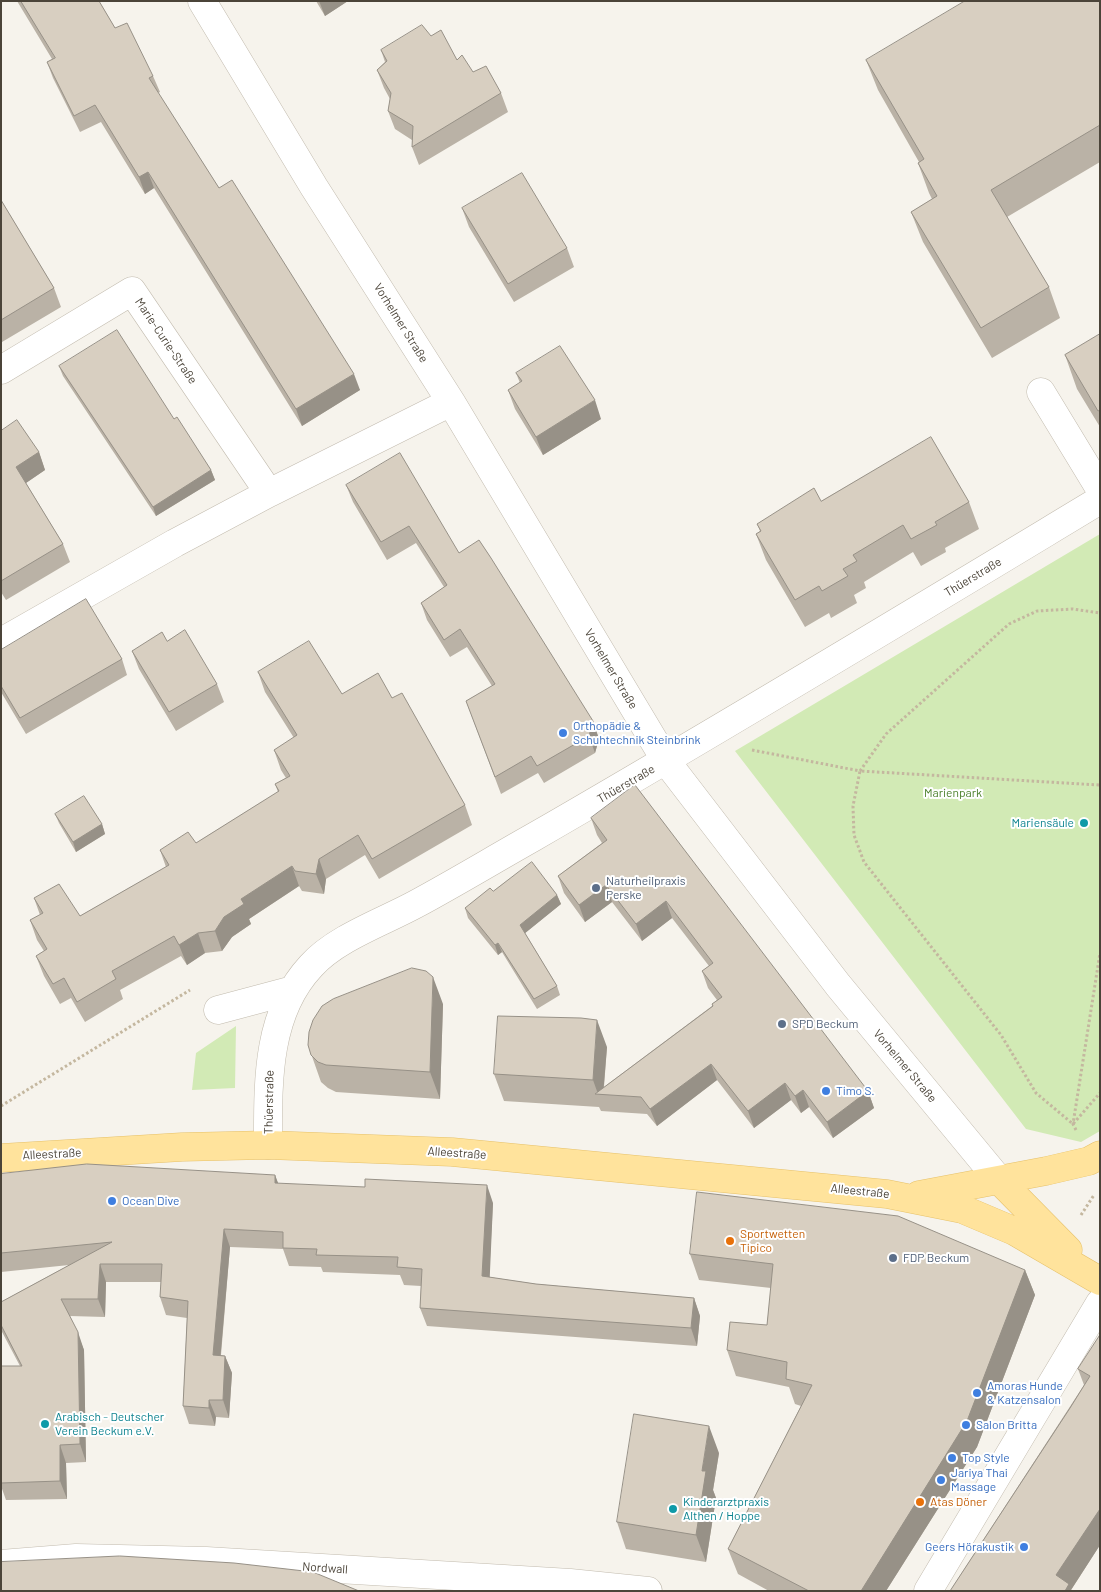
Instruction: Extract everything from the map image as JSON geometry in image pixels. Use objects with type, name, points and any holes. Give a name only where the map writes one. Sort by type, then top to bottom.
[{"type":"main road","name":"Alleestraße","points":[[1,1158],[182,1147],[268,1145],[452,1152],[910,1197],[962,1209],[1014,1231],[1100,1280]]},
{"type":"main road","name":"Alleestraße","points":[[910,1197],[999,1180],[1095,1158]]},
{"type":"main road","name":"Vorhelmer Straße","points":[[999,1180],[1061,1244],[1100,1280]]},
{"type":"street","name":"Vorhelmer Straße","points":[[202,1],[314,187],[451,402],[666,761],[838,985],[999,1180]]},
{"type":"street","name":"Marie-Curie-Straße","points":[[1,370],[132,291],[269,492]]},
{"type":"street","points":[[1041,392],[1100,489]]},
{"type":"street","points":[[1,642],[175,542],[269,492],[451,402]]},
{"type":"street","name":"Thüerstraße","points":[[268,1145],[268,1075],[273,1046],[282,1016],[293,990],[311,965],[334,947],[417,904],[701,741],[1100,500]]},
{"type":"street","points":[[218,1010],[293,990]]},
{"type":"street","points":[[928,1591],[1100,1303]]},
{"type":"street","name":"Nordwall","points":[[1,1564],[76,1558],[206,1560],[424,1583],[570,1583],[648,1591]]},
{"type":"path","points":[[1061,1244],[1096,1192],[1095,1158],[1073,1124],[1036,1093],[1001,1035],[864,862],[854,835],[853,806],[860,771],[886,734],[1009,624],[1037,611],[1073,609],[1100,613]]},
{"type":"path","points":[[701,741],[860,771],[1099,784]]},
{"type":"path","points":[[1073,1124],[1100,953]]},
{"type":"path","points":[[1,1106],[194,987]]},
{"type":"path","points":[[1073,1124],[1100,1093]]},
{"type":"green space","name":"Marienpark","points":[[1100,534],[1100,1131],[1081,1142],[1026,1129],[735,751]]},
{"type":"green space","points":[[236,1026],[235,1088],[192,1090],[196,1053]]},
{"type":"building","points":[[21,1],[99,1],[115,28],[127,23],[153,76],[149,78],[219,188],[232,180],[354,374],[296,409],[148,172],[139,177],[95,105],[74,116],[47,62],[55,58]]},
{"type":"building","points":[[965,1],[1100,1],[1100,125],[991,190],[1049,287],[981,328],[911,212],[937,196],[918,163],[924,159],[866,60]]},
{"type":"building","points":[[422,25],[431,36],[441,30],[457,60],[462,55],[473,72],[486,66],[501,93],[412,147],[413,126],[388,111],[391,93],[377,70],[387,61],[381,50]]},
{"type":"building","points":[[522,173],[567,248],[508,284],[462,208]]},
{"type":"building","points":[[1,200],[54,288],[1,320]]},
{"type":"building","points":[[117,330],[174,419],[177,417],[211,470],[153,507],[59,366]]},
{"type":"building","points":[[1100,334],[1100,410],[1098,411],[1065,355]]},
{"type":"building","points":[[560,346],[595,400],[536,437],[508,390],[522,381],[516,373]]},
{"type":"building","points":[[17,420],[39,452],[16,467],[63,544],[1,581],[1,431]]},
{"type":"building","points":[[931,437],[969,502],[935,522],[937,525],[911,539],[903,525],[853,555],[857,561],[843,569],[848,576],[822,591],[819,586],[795,600],[756,534],[761,531],[757,524],[814,488],[821,501]]},
{"type":"building","points":[[400,453],[459,553],[479,540],[593,721],[589,736],[537,766],[531,756],[495,777],[466,701],[495,684],[460,629],[444,640],[421,603],[447,585],[409,526],[381,542],[346,485]]},
{"type":"building","points":[[86,599],[122,659],[20,718],[1,686],[1,650]]},
{"type":"building","points":[[185,630],[217,684],[169,712],[132,651],[162,632],[167,641]]},
{"type":"building","points":[[309,641],[342,694],[378,673],[392,698],[402,693],[465,805],[372,859],[358,835],[319,859],[316,874],[295,871],[292,866],[241,899],[244,904],[224,917],[215,931],[198,933],[179,945],[174,936],[112,971],[116,979],[77,1002],[64,978],[53,984],[36,956],[47,949],[30,920],[43,913],[34,898],[59,884],[80,916],[169,865],[160,850],[188,832],[196,843],[279,791],[275,784],[290,776],[274,750],[297,735],[258,672]]},
{"type":"building","points":[[635,785],[868,1091],[827,1122],[803,1090],[795,1096],[785,1083],[748,1111],[711,1064],[650,1109],[641,1097],[595,1094],[713,1006],[712,1004],[722,997],[702,971],[713,963],[666,901],[636,924],[606,885],[579,905],[558,876],[607,840],[591,818]]},
{"type":"building","points":[[84,796],[102,824],[73,842],[55,814]]},
{"type":"building","points":[[532,862],[557,895],[520,925],[557,986],[534,999],[498,943],[495,945],[465,908],[490,888],[493,891]]},
{"type":"building","points":[[412,968],[426,971],[433,977],[430,1072],[326,1065],[318,1062],[311,1055],[308,1045],[309,1032],[313,1020],[322,1006],[333,999]]},
{"type":"building","points":[[498,1016],[597,1020],[593,1080],[494,1074]]},
{"type":"building","points":[[87,1164],[275,1175],[275,1183],[365,1187],[365,1179],[487,1185],[482,1276],[536,1284],[694,1298],[691,1328],[420,1308],[422,1269],[397,1267],[398,1257],[316,1255],[317,1249],[283,1248],[283,1232],[224,1229],[213,1355],[225,1356],[223,1400],[209,1400],[209,1408],[183,1406],[188,1301],[160,1297],[162,1264],[100,1264],[98,1299],[61,1299],[78,1332],[80,1444],[60,1445],[60,1481],[1,1483],[1,1366],[22,1366],[1,1325],[1,1302],[112,1242],[1,1253],[1,1174]]},
{"type":"building","points":[[697,1192],[898,1216],[1025,1270],[967,1421],[861,1591],[809,1591],[728,1549],[812,1385],[786,1379],[787,1362],[727,1350],[730,1322],[767,1325],[773,1264],[690,1254]]},
{"type":"building","points":[[1100,1335],[1100,1509],[1056,1575],[1069,1584],[1065,1591],[950,1591],[1090,1376],[1078,1369]]},
{"type":"building","name":"Kinderarztpraxis Althen / Hoppe","points":[[634,1414],[709,1426],[702,1471],[706,1471],[696,1535],[617,1522]]},
{"type":"building","points":[[120,1556],[234,1563],[313,1572],[359,1591],[1,1591],[1,1562]]},
{"type":"place","name":"Orthopädie & Schuhtechnik Steinbrink","points":[[563,733]]},
{"type":"place","name":"Mariensäule","points":[[1084,823]]},
{"type":"place","name":"Naturheilpraxis Perske","points":[[596,888]]},
{"type":"place","name":"SPD Beckum","points":[[782,1024]]},
{"type":"place","name":"Timo S.","points":[[826,1091]]},
{"type":"place","name":"Ocean Dive","points":[[112,1201]]},
{"type":"place","name":"Sportwetten Tipico","points":[[730,1241]]},
{"type":"place","name":"FDP Beckum","points":[[893,1258]]},
{"type":"place","name":"Amoras Hunde & Katzensalon","points":[[977,1393]]},
{"type":"place","name":"Arabisch - Deutscher Verein Beckum e.V.","points":[[45,1424]]},
{"type":"place","name":"Salon Britta","points":[[966,1425]]},
{"type":"place","name":"Top Style","points":[[952,1458]]},
{"type":"place","name":"Jariya Thai Massage","points":[[941,1480]]},
{"type":"place","name":"Atas Döner","points":[[920,1502]]},
{"type":"place","name":"Kinderarztpraxis Althen / Hoppe","points":[[673,1509]]},
{"type":"place","name":"Geers Hörakustik","points":[[1024,1547]]}]
